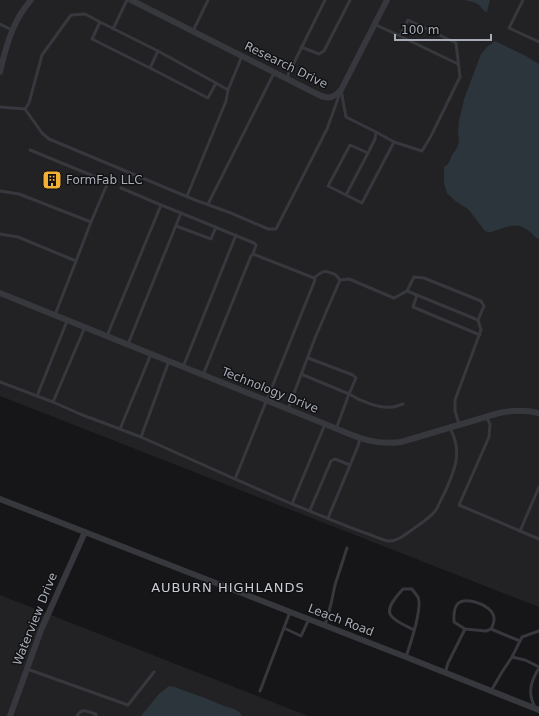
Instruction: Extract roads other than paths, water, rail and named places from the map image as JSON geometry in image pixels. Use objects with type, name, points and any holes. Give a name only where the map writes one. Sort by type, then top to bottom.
[{"type":"street","points":[[0,72],[12,30],[23,9],[31,0]]},
{"type":"street","name":"Research Drive","points":[[131,0],[322,97],[330,98],[341,90],[386,0]]},
{"type":"street","name":"Technology Drive","points":[[0,293],[370,441],[379,443],[401,442],[499,413],[518,410],[539,413]]},
{"type":"street","name":"Leach Road","points":[[0,499],[445,672],[538,710]]},
{"type":"street","name":"Waterview Drive","points":[[10,716],[46,619],[85,532]]},
{"type":"lane","points":[[113,28],[127,0]]},
{"type":"lane","points":[[193,32],[208,0]]},
{"type":"lane","points":[[286,79],[325,0]]},
{"type":"lane","points":[[301,47],[319,54],[324,51],[350,0]]},
{"type":"lane","points":[[523,0],[509,28],[539,42]]},
{"type":"lane","points":[[24,109],[29,102],[42,55],[71,15],[85,14],[228,90]]},
{"type":"lane","points":[[341,90],[346,117],[394,142],[422,151],[460,77],[456,43],[408,20],[400,36]]},
{"type":"lane","points":[[100,22],[92,39],[208,98],[216,83]]},
{"type":"lane","points":[[0,24],[12,30]]},
{"type":"lane","points":[[374,24],[458,64]]},
{"type":"lane","points":[[150,68],[158,52]]},
{"type":"lane","points":[[187,196],[226,101],[228,90],[242,56]]},
{"type":"lane","points":[[208,204],[274,73]]},
{"type":"lane","points":[[0,107],[24,109],[42,133],[49,139],[268,229],[276,229],[327,129],[341,90]]},
{"type":"lane","points":[[346,195],[375,139],[376,132]]},
{"type":"lane","points":[[368,153],[350,144],[328,186],[362,203],[394,142]]},
{"type":"lane","points":[[30,150],[108,182],[55,315]]},
{"type":"lane","points":[[121,188],[236,235],[256,245],[250,256],[203,375]]},
{"type":"lane","points":[[0,191],[19,194],[91,222]]},
{"type":"lane","points":[[107,336],[161,205]]},
{"type":"lane","points":[[128,345],[181,213]]},
{"type":"lane","points":[[176,226],[211,240],[216,227]]},
{"type":"lane","points":[[0,234],[18,237],[76,261]]},
{"type":"lane","points":[[183,367],[236,235]]},
{"type":"lane","points":[[252,254],[314,278]]},
{"type":"lane","points":[[314,278],[322,272],[327,271],[336,275],[340,280]]},
{"type":"lane","points":[[340,280],[349,279],[394,298],[407,291],[414,277],[424,278],[481,301],[484,306],[478,320],[481,330],[480,335],[454,400],[459,425]]},
{"type":"lane","points":[[235,479],[316,280],[314,278]]},
{"type":"lane","points":[[288,409],[340,280]]},
{"type":"lane","points":[[407,291],[478,320]]},
{"type":"lane","points":[[417,296],[412,306],[480,335]]},
{"type":"lane","points":[[37,396],[67,320]]},
{"type":"lane","points":[[53,402],[85,327]]},
{"type":"lane","points":[[120,429],[151,354]]},
{"type":"lane","points":[[308,358],[353,375],[356,378],[336,428]]},
{"type":"lane","points":[[141,437],[169,361]]},
{"type":"lane","points":[[301,374],[377,406],[393,407],[403,404]]},
{"type":"lane","points":[[0,382],[141,437],[292,504],[388,541],[394,540],[414,529],[436,510],[447,488],[456,462],[456,443],[450,428]]},
{"type":"lane","points":[[486,417],[490,424],[489,437],[459,504],[539,538]]},
{"type":"lane","points":[[292,504],[325,424]]},
{"type":"lane","points":[[328,518],[360,438]]},
{"type":"lane","points":[[310,510],[331,462],[335,459],[350,464]]},
{"type":"lane","points":[[520,531],[539,488]]},
{"type":"lane","points":[[325,625],[332,604],[335,585],[347,548]]},
{"type":"lane","points":[[406,657],[414,630],[419,609],[418,598],[412,589],[403,589],[396,596],[391,605],[389,612],[390,616],[414,630]]},
{"type":"lane","points":[[468,600],[483,604],[494,616],[494,624],[491,629],[486,631],[465,629],[454,622],[456,605],[461,601],[468,600]]},
{"type":"lane","points":[[260,691],[290,612]]},
{"type":"lane","points":[[284,628],[301,636],[309,619]]},
{"type":"lane","points":[[445,672],[465,629]]},
{"type":"lane","points":[[491,629],[520,641]]},
{"type":"lane","points":[[492,691],[522,637],[539,632]]},
{"type":"lane","points":[[512,657],[525,660],[539,668],[533,678],[531,687],[531,700],[538,710]]},
{"type":"lane","points":[[27,669],[128,705],[154,672]]},
{"type":"lane","points":[[77,716],[79,713],[84,711],[96,714],[96,716]]},
{"type":"place","name":"FormFab LLC","points":[[52,180]]},
{"type":"district","name":"AUBURN HIGHLANDS","points":[[228,587]]}]
